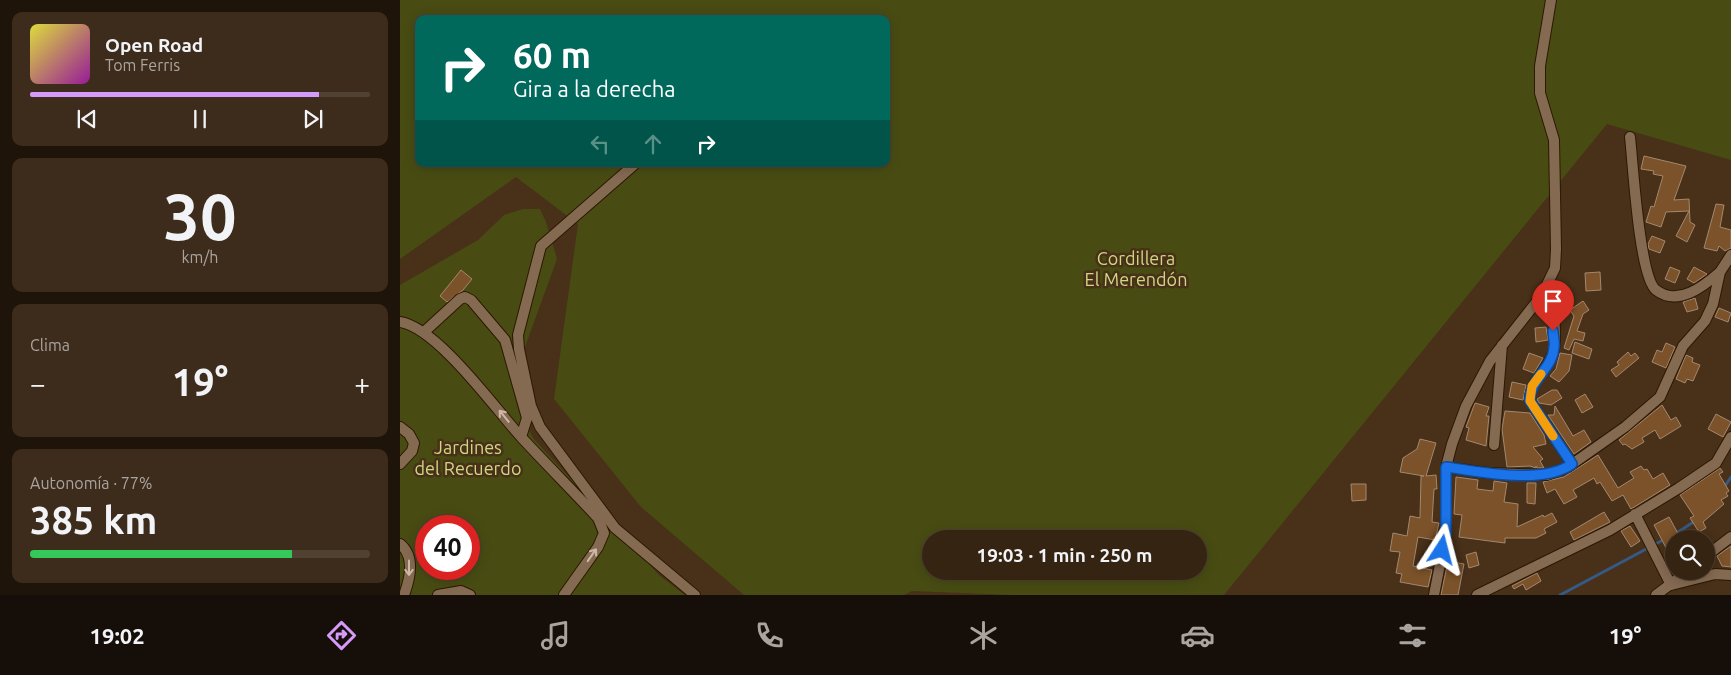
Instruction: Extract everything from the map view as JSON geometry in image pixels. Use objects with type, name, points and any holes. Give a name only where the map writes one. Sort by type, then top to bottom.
[{"type":"street","points":[[1434,595],[1446,534],[1446,467],[1466,406],[1490,360],[1542,295],[1554,268],[1556,249],[1554,140],[1540,93],[1540,66],[1551,0]]},
{"type":"street","points":[[1630,136],[1642,253],[1649,280],[1656,290],[1676,296],[1692,293],[1720,272],[1731,255]]},
{"type":"street","points":[[632,167],[541,246],[518,336],[519,348],[531,406],[540,427],[614,528],[695,595]]},
{"type":"street","points":[[1446,467],[1487,473],[1547,475],[1572,464],[1625,428],[1660,396],[1683,346],[1705,321],[1713,304],[1720,272]]},
{"type":"street","points":[[424,332],[460,299],[465,297],[471,300],[505,340],[527,418],[521,437]]},
{"type":"street","points":[[1555,313],[1554,349],[1548,363],[1532,386],[1530,401],[1572,464]]},
{"type":"street","points":[[400,322],[424,332],[475,380],[521,437],[598,518],[604,533],[598,547],[564,595]]},
{"type":"street","points":[[1494,445],[1502,345]]},
{"type":"street","points":[[400,427],[409,434],[414,442],[412,451],[400,464]]},
{"type":"street","points":[[1477,595],[1575,548],[1635,514],[1716,462],[1731,437]]},
{"type":"street","points":[[1635,514],[1670,585]]},
{"type":"street","points":[[1715,549],[1731,537]]},
{"type":"street","points":[[400,544],[409,557],[409,583],[404,595]]},
{"type":"street","points":[[1670,585],[1715,574],[1731,575]]},
{"type":"street","points":[[1656,595],[1676,580]]},
{"type":"street","points":[[438,595],[461,591],[470,595]]},
{"type":"green space","name":"Cordillera El Merendón","points":[[400,0],[1731,0],[1731,160],[1607,124],[1224,595],[1012,595],[912,591],[904,595],[744,595],[641,507],[554,399],[578,224],[516,177],[400,259]]},
{"type":"green space","name":"Jardines del Recuerdo","points":[[523,209],[540,209],[557,259],[525,347],[525,422],[533,438],[659,575],[685,595],[400,595],[400,285],[478,240],[504,215]]},
{"type":"building","points":[[1644,156],[1686,166],[1674,200],[1689,199],[1690,222],[1695,225],[1687,242],[1676,236],[1689,211],[1666,212],[1661,227],[1646,222],[1651,206],[1654,207],[1663,176],[1653,174],[1654,171],[1641,169]]},
{"type":"building","points":[[1716,204],[1724,205],[1720,227],[1731,230],[1731,248],[1725,251],[1719,246],[1717,251],[1704,248]]},
{"type":"building","points":[[1652,236],[1665,241],[1660,253],[1649,249],[1648,244]]},
{"type":"building","points":[[1670,267],[1680,271],[1675,283],[1665,279]]},
{"type":"building","points":[[1694,267],[1707,274],[1694,283],[1687,279]]},
{"type":"building","points":[[461,270],[472,279],[463,290],[447,302],[440,296]]},
{"type":"building","points":[[1600,272],[1601,290],[1586,291],[1585,273]]},
{"type":"building","points":[[1695,298],[1698,309],[1687,312],[1683,302]]},
{"type":"building","points":[[1583,301],[1589,310],[1583,314],[1577,331],[1585,333],[1583,341],[1574,339],[1569,350],[1564,348],[1574,316],[1570,310]]},
{"type":"building","points":[[1719,308],[1731,313],[1728,322],[1715,317]]},
{"type":"building","points":[[1546,327],[1548,340],[1536,342],[1535,328]]},
{"type":"building","points":[[1575,342],[1592,349],[1589,359],[1572,353]]},
{"type":"building","points":[[1666,343],[1675,347],[1666,368],[1652,362],[1657,350],[1662,352]]},
{"type":"building","points":[[1628,352],[1631,356],[1635,353],[1639,358],[1616,377],[1611,370],[1619,365],[1617,362]]},
{"type":"building","points":[[1529,353],[1543,358],[1534,373],[1523,369]]},
{"type":"building","points":[[1560,353],[1572,355],[1569,371],[1559,382],[1550,376],[1556,369]]},
{"type":"building","points":[[1686,355],[1693,358],[1692,362],[1700,365],[1693,381],[1687,379],[1685,383],[1676,379]]},
{"type":"building","points":[[1512,382],[1526,385],[1523,400],[1509,397]]},
{"type":"building","points":[[1552,390],[1557,390],[1562,398],[1551,405],[1539,403],[1537,399]]},
{"type":"building","points":[[1585,394],[1593,407],[1582,413],[1575,400]]},
{"type":"building","points":[[1475,403],[1489,407],[1486,416],[1489,416],[1486,446],[1466,440],[1469,428],[1466,427]]},
{"type":"building","points":[[1662,405],[1671,420],[1676,417],[1681,426],[1660,439],[1655,430],[1642,438],[1644,442],[1632,449],[1625,444],[1623,445],[1619,440]]},
{"type":"building","points":[[1555,406],[1573,436],[1584,430],[1591,442],[1574,454],[1548,415],[1554,415]]},
{"type":"building","points":[[1505,411],[1530,413],[1544,435],[1546,444],[1533,447],[1543,459],[1540,461],[1544,468],[1537,468],[1536,466],[1536,468],[1530,466],[1507,467],[1502,429]]},
{"type":"building","points":[[1716,414],[1731,422],[1723,437],[1708,429]]},
{"type":"building","points":[[1420,439],[1436,443],[1426,476],[1436,475],[1437,489],[1434,489],[1432,522],[1439,523],[1435,540],[1418,537],[1413,566],[1432,570],[1428,587],[1400,582],[1402,574],[1396,573],[1400,552],[1390,551],[1393,533],[1407,536],[1410,516],[1420,518],[1421,476],[1424,476],[1400,472],[1403,458],[1417,449]]},
{"type":"building","points":[[1598,455],[1618,488],[1634,478],[1630,472],[1641,466],[1644,470],[1647,469],[1653,479],[1663,473],[1670,485],[1631,509],[1623,495],[1612,501],[1600,482],[1597,484],[1594,478],[1573,490],[1577,497],[1564,504],[1555,489],[1547,493],[1543,482],[1564,477]]},
{"type":"building","points":[[1720,468],[1723,472],[1719,474],[1729,491],[1726,493],[1728,496],[1721,500],[1724,504],[1703,522],[1706,528],[1702,530],[1698,530],[1690,518],[1694,516],[1680,495]]},
{"type":"building","points":[[1456,477],[1478,480],[1477,489],[1493,491],[1494,481],[1507,483],[1504,502],[1518,504],[1517,527],[1552,513],[1557,522],[1544,529],[1546,533],[1536,538],[1505,538],[1505,543],[1459,537],[1462,515],[1454,514]]},
{"type":"building","points":[[1527,483],[1536,483],[1535,504],[1527,503]]},
{"type":"building","points":[[1351,484],[1366,484],[1366,500],[1352,501]]},
{"type":"building","points":[[1604,512],[1610,522],[1574,540],[1570,532]]},
{"type":"building","points":[[1669,517],[1676,530],[1665,530],[1665,546],[1654,525]]},
{"type":"building","points":[[1630,526],[1640,541],[1631,547],[1621,531]]},
{"type":"building","points":[[1731,546],[1731,567],[1722,566],[1717,556]]},
{"type":"building","points":[[1476,552],[1479,565],[1469,568],[1466,555]]},
{"type":"building","points":[[1448,561],[1464,564],[1458,595],[1441,595]]},
{"type":"building","points":[[1537,573],[1541,581],[1526,590],[1523,584],[1514,589],[1512,586]]},
{"type":"waterway","points":[[1723,489],[1731,477]]},
{"type":"waterway","points":[[1681,530],[1695,521]]},
{"type":"waterway","points":[[1560,595],[1665,539]]},
{"type":"slow traffic","points":[[1541,374],[1532,386],[1529,394],[1530,401],[1553,436]]},
{"type":"route","points":[[1442,550],[1446,534],[1446,467],[1487,473],[1547,475],[1572,464],[1530,401],[1529,394],[1532,386],[1548,363],[1554,349],[1553,331]]}]
